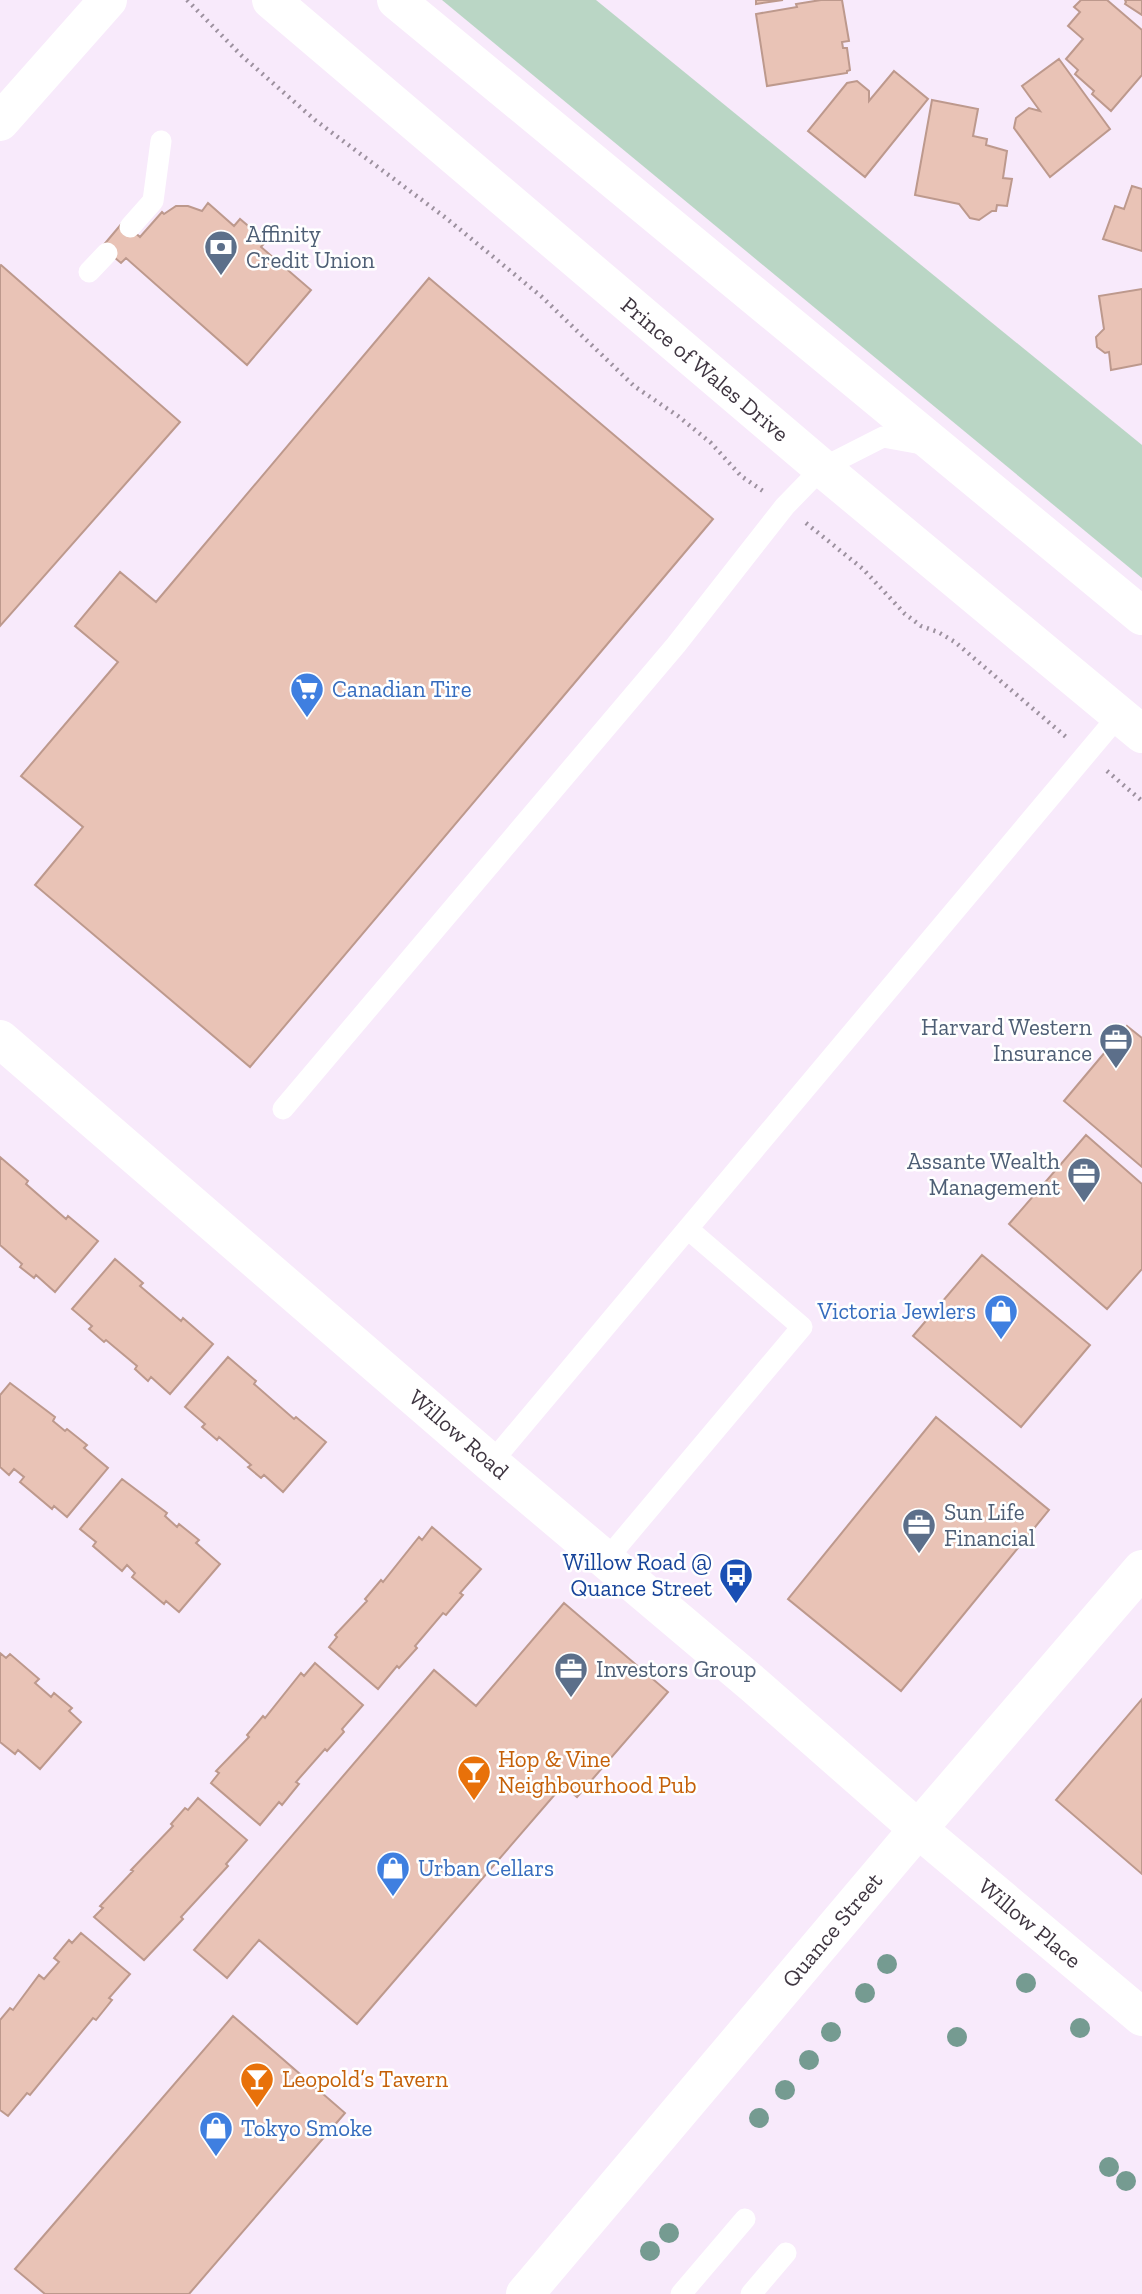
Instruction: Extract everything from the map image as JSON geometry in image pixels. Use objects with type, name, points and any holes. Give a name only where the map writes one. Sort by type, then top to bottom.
[{"type":"street","points":[[0,122],[108,0]]},
{"type":"street","name":"Prince of Wales Drive","points":[[271,0],[822,468],[1130,725]]},
{"type":"street","points":[[396,0],[1142,616]]},
{"type":"street","name":"Willow Road","points":[[0,1039],[491,1463],[754,1685],[918,1829]]},
{"type":"street","name":"Quance Street","points":[[525,2294],[1142,1569]]},
{"type":"street","name":"Willow Place","points":[[918,1829],[1142,2017]]},
{"type":"lane","points":[[130,227],[153,201],[161,141]]},
{"type":"lane","points":[[89,272],[107,253]]},
{"type":"lane","points":[[284,1110],[676,645],[785,506],[822,468],[883,437],[939,447]]},
{"type":"lane","points":[[491,1463],[1086,753],[1130,725]]},
{"type":"lane","points":[[606,1560],[802,1326],[688,1229]]},
{"type":"lane","points":[[681,2294],[745,2219]]},
{"type":"lane","points":[[751,2294],[786,2253]]},
{"type":"path","points":[[187,0],[242,56],[315,120],[468,236],[542,297],[634,386],[678,416],[711,443],[741,476],[785,506],[863,569],[905,614],[920,626],[955,642],[1142,801]]},
{"type":"green space","points":[[442,0],[596,0],[1142,445],[1142,578]]},
{"type":"building","points":[[756,0],[783,0],[756,4]]},
{"type":"building","points":[[821,0],[842,0],[849,41],[842,42],[843,48],[847,48],[850,70],[847,73],[767,86],[756,14]]},
{"type":"building","points":[[1081,0],[1107,0],[1142,30],[1142,75],[1111,111],[1092,94],[1094,91],[1075,74],[1078,70],[1066,59],[1083,39],[1068,26],[1080,12],[1074,7]]},
{"type":"building","points":[[1125,0],[1142,0],[1142,15],[1125,4]]},
{"type":"building","points":[[1059,59],[1110,129],[1050,177],[1014,128],[1016,118],[1029,108],[1040,111],[1022,86]]},
{"type":"building","points":[[894,71],[928,99],[865,177],[808,131],[847,83],[857,81],[869,91],[869,101]]},
{"type":"building","points":[[932,100],[978,109],[973,136],[987,139],[986,145],[1007,151],[1003,178],[1012,179],[1007,206],[997,205],[996,211],[979,220],[970,218],[959,204],[915,195]]},
{"type":"building","points":[[1132,186],[1142,189],[1142,251],[1103,239],[1115,206],[1124,209]]},
{"type":"building","name":"Affinity Credit Union","points":[[208,203],[234,226],[240,219],[266,241],[261,247],[311,290],[247,365],[126,258],[121,263],[102,247],[123,222],[140,237],[162,212],[164,214],[176,206],[188,206],[202,211]]},
{"type":"building","points":[[0,266],[180,422],[0,626]]},
{"type":"building","name":"Canadian Tire","points":[[429,278],[713,519],[250,1067],[35,885],[83,827],[21,776],[118,662],[75,626],[120,572],[156,602]]},
{"type":"building","points":[[1142,289],[1142,364],[1111,370],[1109,352],[1105,353],[1097,347],[1096,337],[1104,329],[1099,296]]},
{"type":"building","name":"Harvard Western Insurance","points":[[1127,1026],[1142,1038],[1142,1167],[1064,1101]]},
{"type":"building","name":"Assante Wealth Management","points":[[1086,1135],[1142,1184],[1142,1269],[1107,1309],[1009,1224]]},
{"type":"building","points":[[0,1157],[66,1219],[68,1216],[98,1241],[55,1292],[36,1275],[34,1278],[20,1267],[22,1264],[0,1245]]},
{"type":"building","name":"Victoria Jewlers","points":[[982,1255],[1090,1345],[1021,1427],[913,1336]]},
{"type":"building","points":[[115,1259],[143,1283],[140,1286],[213,1344],[170,1394],[151,1377],[148,1381],[135,1369],[137,1366],[89,1329],[92,1326],[72,1309]]},
{"type":"building","points":[[228,1357],[294,1419],[296,1417],[326,1442],[283,1492],[264,1475],[261,1478],[248,1467],[251,1465],[219,1437],[217,1440],[202,1427],[205,1424],[185,1407]]},
{"type":"building","points":[[10,1383],[55,1417],[53,1421],[87,1445],[84,1448],[108,1468],[67,1517],[54,1506],[52,1509],[20,1482],[24,1477],[14,1469],[9,1475],[0,1467],[0,1395]]},
{"type":"building","name":"Sun Life Financial","points":[[936,1417],[1049,1510],[901,1691],[788,1599]]},
{"type":"building","points":[[122,1479],[167,1513],[165,1516],[177,1527],[179,1524],[199,1540],[196,1543],[220,1564],[179,1612],[166,1601],[164,1604],[132,1577],[135,1573],[127,1565],[122,1571],[93,1546],[96,1542],[80,1529]]},
{"type":"building","points":[[432,1527],[481,1569],[460,1593],[463,1595],[446,1615],[443,1613],[415,1646],[417,1648],[378,1689],[329,1647],[337,1637],[335,1635],[367,1601],[365,1599],[381,1580],[383,1582],[419,1537],[422,1540]]},
{"type":"building","points":[[564,1603],[668,1692],[577,1797],[563,1785],[357,2024],[259,1940],[227,1978],[194,1950],[434,1670],[476,1706]]},
{"type":"building","points":[[0,1653],[6,1658],[10,1654],[39,1679],[35,1683],[51,1697],[54,1693],[72,1708],[69,1711],[81,1722],[40,1769],[18,1750],[15,1754],[0,1742]]},
{"type":"building","points":[[315,1663],[363,1705],[342,1729],[344,1732],[296,1782],[299,1784],[282,1805],[279,1802],[260,1825],[211,1783],[219,1773],[216,1771],[249,1737],[247,1735],[263,1716],[265,1718],[301,1673],[304,1676]]},
{"type":"building","points":[[1142,1699],[1142,1874],[1056,1800]]},
{"type":"building","points":[[198,1798],[247,1840],[226,1864],[228,1866],[181,1917],[183,1919],[144,1960],[94,1917],[103,1908],[100,1906],[133,1871],[131,1870],[173,1826],[171,1824]]},
{"type":"building","points":[[81,1933],[130,1974],[109,1998],[112,2000],[96,2020],[93,2018],[30,2095],[27,2093],[8,2116],[0,2110],[0,2020],[10,2008],[13,2010],[39,1975],[44,1979],[59,1962],[54,1958],[69,1940],[72,1943]]},
{"type":"building","points":[[233,2016],[345,2113],[189,2294],[45,2294],[15,2269]]},
{"type":"place","name":"Affinity Credit Union","points":[[221,277]]},
{"type":"place","name":"Canadian Tire","points":[[307,719]]},
{"type":"place","name":"Harvard Western Insurance","points":[[1116,1070]]},
{"type":"place","name":"Assante Wealth Management","points":[[1084,1204]]},
{"type":"place","name":"Victoria Jewlers","points":[[1001,1341]]},
{"type":"place","name":"Sun Life Financial","points":[[919,1555]]},
{"type":"place","name":"Willow Road @ Quance Street","points":[[736,1605]]},
{"type":"place","name":"Investors Group","points":[[571,1699]]},
{"type":"place","name":"Hop & Vine Neighbourhood Pub","points":[[474,1802]]},
{"type":"place","name":"Urban Cellars","points":[[393,1898]]},
{"type":"place","name":"Leopold’s Tavern","points":[[257,2109]]},
{"type":"place","name":"Tokyo Smoke","points":[[216,2158]]}]
